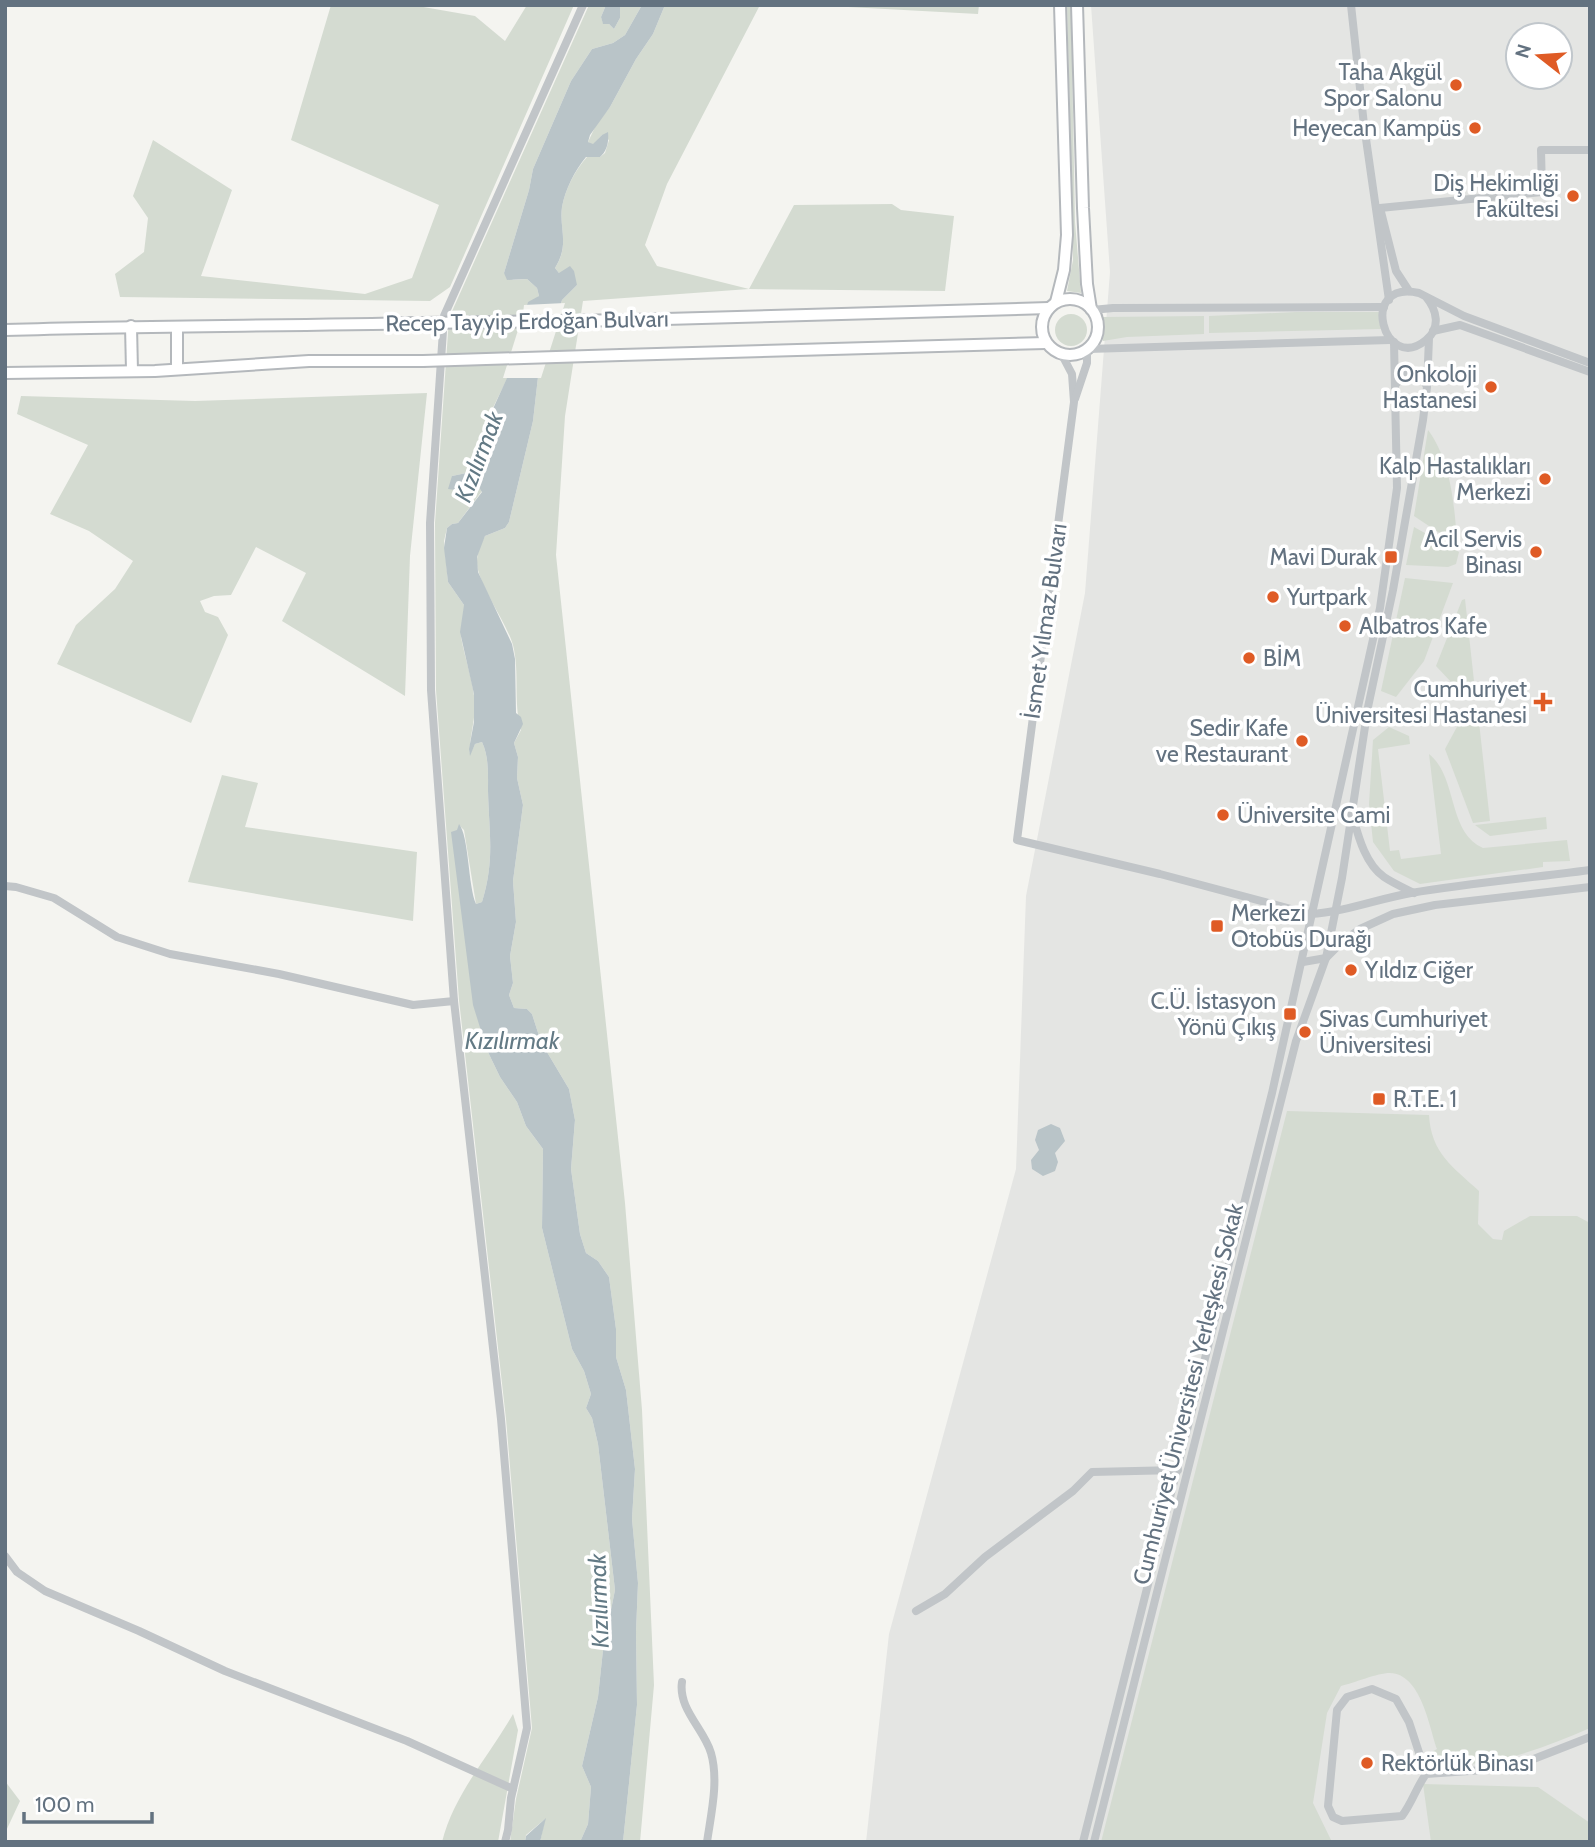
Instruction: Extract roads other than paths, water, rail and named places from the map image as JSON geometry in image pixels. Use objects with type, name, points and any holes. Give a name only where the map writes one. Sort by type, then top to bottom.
[{"type":"street","points":[[505,1842],[513,1789],[527,1728],[501,1419],[454,1001],[431,690],[430,523],[444,316],[583,5]]},
{"type":"street","points":[[1060,5],[1067,235],[1064,270],[1053,305],[1042,325],[1046,343],[1053,351],[1072,356],[1088,349],[1392,341],[1414,346],[1431,335],[1461,325],[1590,372]]},
{"type":"street","name":"İsmet Yılmaz Bulvarı","points":[[1077,5],[1087,284],[1098,331],[1088,349],[1087,363],[1074,402],[1017,840],[1310,914]]},
{"type":"street","name":"Cumhuriyet Üniversitesi Yerleşkesi Sokak","points":[[1083,1842],[1272,1093],[1303,962],[1310,914],[1388,566],[1397,488],[1396,384],[1392,341],[1382,324],[1386,303],[1352,5]]},
{"type":"street","points":[[1380,208],[1542,192],[1541,150],[1590,150]]},
{"type":"street","name":"Cumhuriyet Üniversitesi Yerleşkesi Sokak","points":[[1373,186],[1396,271],[1409,292]]},
{"type":"street","points":[[1053,305],[1073,299],[1092,310],[1386,303],[1395,295],[1409,292],[1426,297],[1464,316],[1590,363]]},
{"type":"street","name":"Cumhuriyet Üniversitesi Yerleşkesi Sokak","points":[[1094,1842],[1296,1041],[1326,958],[1368,707],[1401,552],[1427,387],[1431,335],[1436,313],[1426,297]]},
{"type":"street","name":"Recep Tayyip Erdoğan Bulvarı","points":[[5,330],[630,320],[1053,305]]},
{"type":"street","points":[[131,326],[132,370]]},
{"type":"street","points":[[177,327],[177,368]]},
{"type":"street","name":"Recep Tayyip Erdoğan Bulvarı","points":[[5,373],[309,361],[423,361],[1046,343]]},
{"type":"street","name":"İsmet Yılmaz Bulvarı","points":[[1062,355],[1072,374],[1074,402]]},
{"type":"street","points":[[1396,384],[1405,372],[1411,370],[1423,377],[1427,387]]},
{"type":"street","name":"Cumhuriyet Üniversitesi Yerleşkesi Sokak","points":[[1351,812],[1360,842],[1370,862],[1382,876],[1413,893]]},
{"type":"street","points":[[1310,914],[1335,912],[1413,893],[1590,870]]},
{"type":"street","points":[[5,886],[54,898],[117,937],[170,954],[279,974],[413,1005],[454,1001]]},
{"type":"street","name":"Cumhuriyet Üniversitesi Yerleşkesi Sokak","points":[[1326,958],[1351,936],[1393,914],[1434,905],[1590,887]]},
{"type":"street","points":[[1303,962],[1326,958]]},
{"type":"street","points":[[916,1611],[945,1594],[985,1557],[1073,1491],[1092,1472],[1178,1469]]},
{"type":"street","points":[[5,1556],[17,1572],[45,1591],[233,1675],[407,1741],[513,1789]]},
{"type":"street","points":[[682,1682],[683,1698],[711,1752],[714,1769],[707,1842]]},
{"type":"street","points":[[1426,1774],[1409,1722],[1396,1699],[1372,1689],[1347,1697],[1337,1710],[1328,1806],[1333,1817],[1342,1821],[1402,1816],[1426,1774],[1498,1769],[1531,1760],[1590,1737]]},
{"type":"water","points":[[606,5],[620,5],[620,18],[614,29],[609,24],[603,24],[601,17]]},
{"type":"water","name":"Kızılırmak","points":[[642,5],[665,5],[653,34],[610,107],[590,135],[588,142],[593,144],[608,132],[606,149],[600,157],[586,157],[565,194],[561,215],[562,251],[555,268],[559,273],[570,266],[577,285],[562,300],[538,377],[533,421],[509,522],[505,528],[485,536],[477,557],[478,572],[512,644],[515,659],[516,713],[523,724],[514,743],[523,805],[513,881],[516,922],[510,956],[513,983],[509,995],[514,1008],[527,1009],[532,1014],[541,1042],[569,1089],[575,1120],[571,1169],[580,1234],[586,1253],[598,1261],[609,1277],[616,1329],[616,1357],[626,1390],[635,1469],[632,1519],[638,1583],[637,1705],[623,1842],[580,1842],[588,1824],[591,1787],[582,1766],[598,1697],[603,1650],[615,1590],[598,1444],[592,1418],[586,1408],[591,1394],[584,1371],[572,1349],[542,1228],[543,1149],[526,1126],[517,1102],[500,1077],[487,1050],[473,1005],[451,832],[457,830],[459,824],[465,839],[473,896],[476,904],[482,902],[490,859],[488,766],[482,742],[475,744],[470,756],[474,694],[460,632],[464,605],[448,582],[444,548],[447,528],[458,523],[482,492],[478,486],[468,483],[462,483],[455,490],[448,489],[452,476],[476,471],[481,435],[507,378],[528,302],[539,296],[537,288],[527,279],[507,280],[504,273],[533,169],[571,81],[592,49],[613,43],[625,35]]},
{"type":"water","points":[[1051,1124],[1060,1128],[1065,1141],[1055,1153],[1058,1162],[1055,1171],[1043,1176],[1032,1169],[1031,1160],[1039,1150],[1035,1140],[1038,1130]]},
{"type":"water","points":[[546,1818],[540,1842],[525,1842],[526,1836]]},
{"type":"place","name":"Taha Akgül Spor Salonu","points":[[1456,85]]},
{"type":"place","name":"Heyecan Kampüs","points":[[1475,128]]},
{"type":"place","name":"Diş Hekimliği Fakültesi","points":[[1573,196]]},
{"type":"place","name":"Onkoloji Hastanesi","points":[[1491,387]]},
{"type":"place","name":"Kalp Hastalıkları Merkezi","points":[[1545,479]]},
{"type":"place","name":"Acil Servis Binası","points":[[1536,552]]},
{"type":"place","name":"Mavi Durak","points":[[1391,557]]},
{"type":"place","name":"Yurtpark","points":[[1273,597]]},
{"type":"place","name":"Albatros Kafe","points":[[1345,626]]},
{"type":"place","name":"BİM","points":[[1249,658]]},
{"type":"place","name":"Cumhuriyet Üniversitesi Hastanesi","points":[[1543,702]]},
{"type":"place","name":"Sedir Kafe ve Restaurant","points":[[1302,741]]},
{"type":"place","name":"Üniversite Cami","points":[[1223,815]]},
{"type":"place","name":"Merkezi Otobüs Durağı","points":[[1217,926]]},
{"type":"place","name":"Yıldız Ciğer","points":[[1351,970]]},
{"type":"place","name":"C.Ü. İstasyon Yönü Çıkış","points":[[1290,1014]]},
{"type":"place","name":"Sivas Cumhuriyet Üniversitesi","points":[[1305,1032]]},
{"type":"place","name":"R.T.E. 1","points":[[1379,1099]]},
{"type":"place","name":"Rektörlük Binası","points":[[1367,1763]]}]
